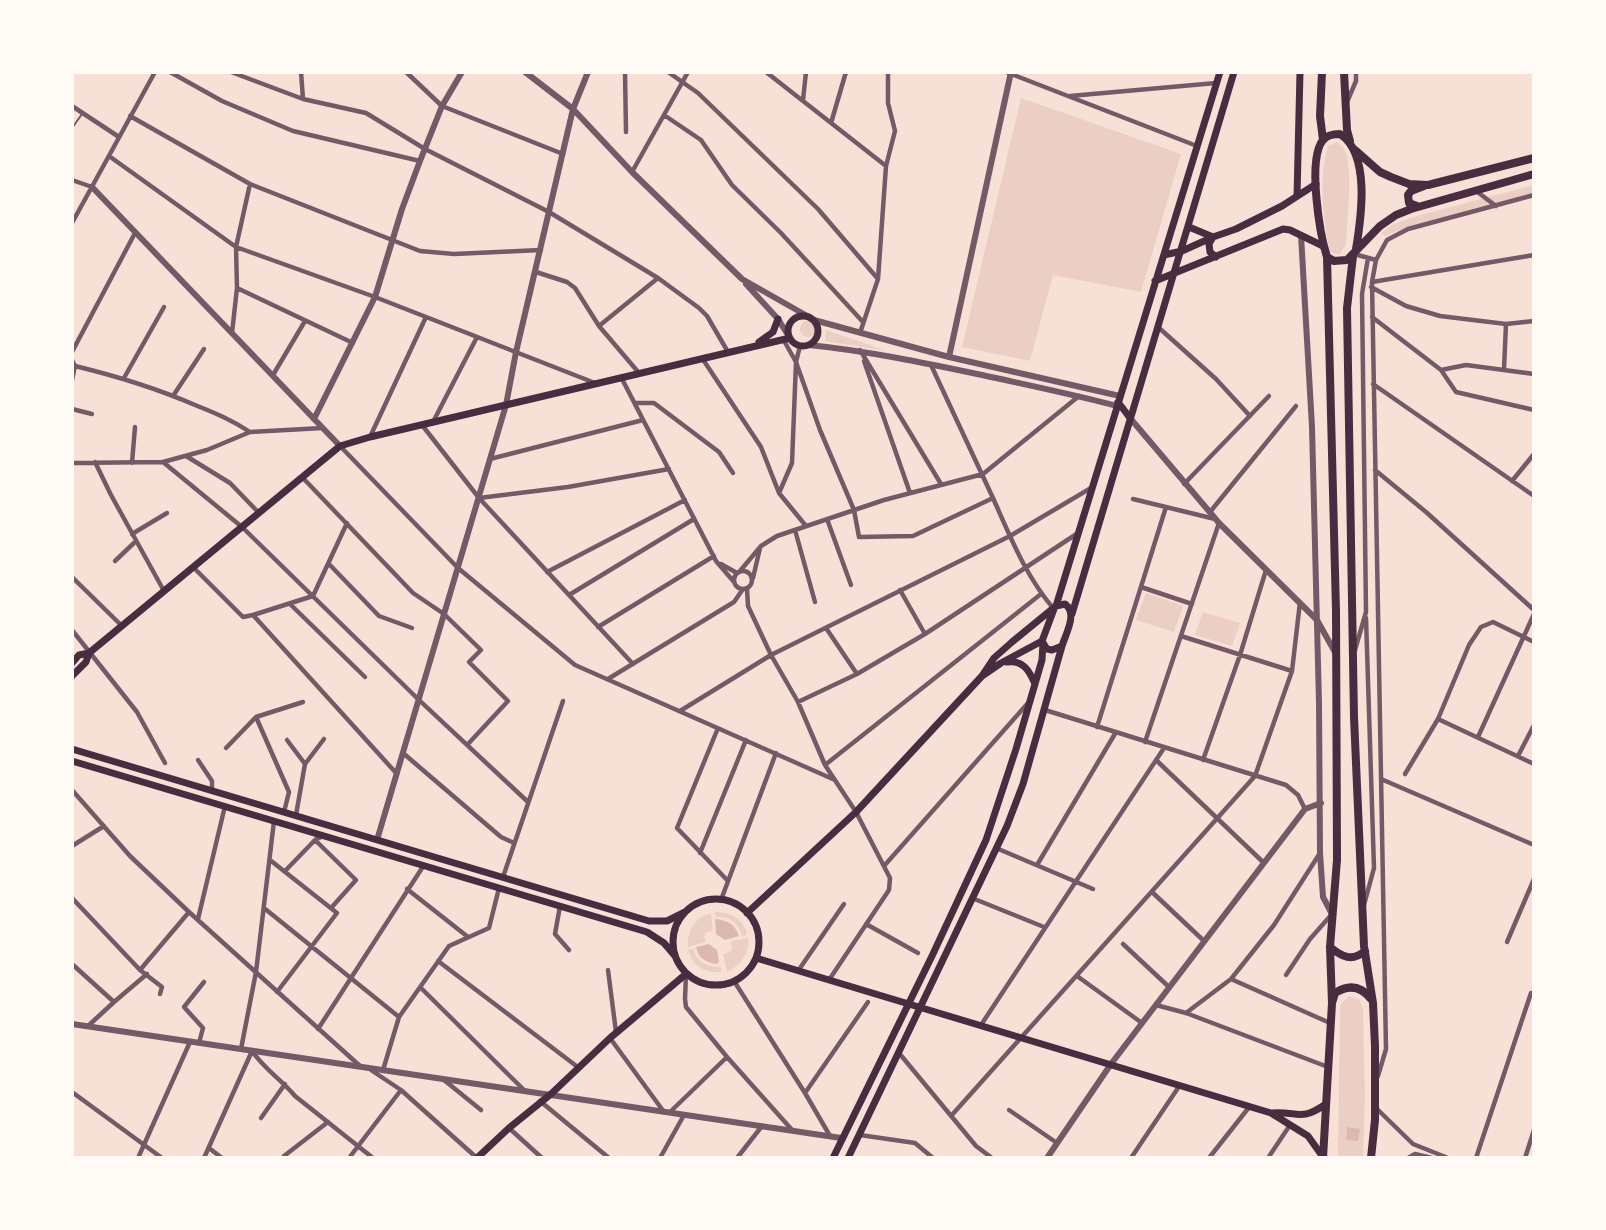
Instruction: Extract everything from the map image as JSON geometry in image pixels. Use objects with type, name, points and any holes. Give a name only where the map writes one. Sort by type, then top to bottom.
[{"type":"main road","points":[[832,1158],[909,1004],[986,840],[997,810],[1042,660],[1042,642],[1055,607],[1220,72]]},
{"type":"main road","points":[[848,1158],[921,1007],[1023,784],[1062,646],[1234,72]]},
{"type":"main road","points":[[1297,196],[1300,72]]},
{"type":"main road","points":[[1322,72],[1320,116],[1323,140]]},
{"type":"main road","points":[[1344,72],[1347,130],[1358,165],[1361,189],[1361,215],[1347,308],[1348,416],[1353,658],[1362,913],[1373,1003],[1375,1107],[1371,1158]]},
{"type":"main road","points":[[1323,1158],[1332,1003],[1330,947],[1337,860],[1336,654],[1327,257],[1317,214],[1317,153],[1323,140],[1328,136],[1340,134],[1380,172],[1409,184],[1428,185]]},
{"type":"main road","points":[[1418,206],[1409,203],[1408,195],[1411,190],[1534,158]]},
{"type":"main road","points":[[1327,257],[1334,261],[1341,261],[1354,253],[1380,226],[1396,215],[1418,206],[1534,174]]},
{"type":"main road","points":[[1164,255],[1182,251],[1245,225],[1317,184]]},
{"type":"main road","points":[[1189,227],[1213,237]]},
{"type":"main road","points":[[1155,281],[1283,229],[1290,230],[1323,246]]},
{"type":"main road","points":[[1213,237],[1209,244],[1210,252],[1216,257]]},
{"type":"main road","points":[[72,663],[79,655],[89,653],[340,446],[422,424],[787,337],[800,346],[809,345],[818,334],[817,324],[812,319],[801,316],[793,319],[787,337]]},
{"type":"main road","points":[[746,348],[765,339],[773,332],[778,319]]},
{"type":"main road","points":[[1118,401],[1130,418]]},
{"type":"main road","points":[[747,913],[856,812],[982,676],[994,658],[1055,607],[1065,603],[1071,608],[1072,615]]},
{"type":"main road","points":[[1042,642],[1047,649],[1052,650],[1062,646]]},
{"type":"main road","points":[[982,676],[1001,663],[1042,642]]},
{"type":"main road","points":[[72,676],[86,662],[89,653]]},
{"type":"main road","points":[[1001,663],[1013,661],[1023,665],[1031,674],[1035,685]]},
{"type":"main road","points":[[72,749],[650,921],[667,921],[696,904],[708,900],[721,900],[735,904],[747,913],[758,934],[756,958],[751,968],[734,981],[722,985],[709,985],[686,974],[675,956],[663,943],[647,932],[72,761]]},
{"type":"main road","points":[[997,810],[1012,812]]},
{"type":"main road","points":[[675,956],[673,935],[677,923],[685,912]]},
{"type":"main road","points":[[1330,947],[1345,957],[1359,956],[1365,951]]},
{"type":"main road","points":[[756,958],[1022,1036],[1272,1113],[1308,1136],[1323,1158]]},
{"type":"main road","points":[[477,1158],[540,1101],[551,1094],[613,1035],[686,974]]},
{"type":"main road","points":[[1332,1003],[1335,993],[1350,987],[1362,990],[1373,1003]]},
{"type":"main road","points":[[1272,1113],[1286,1112],[1301,1116],[1311,1114],[1326,1104]]},
{"type":"street","points":[[72,223],[154,72]]},
{"type":"street","points":[[170,72],[222,101],[293,131],[420,161]]},
{"type":"street","points":[[231,72],[303,99],[366,112],[425,149],[549,212],[658,278],[699,308],[707,316],[728,352]]},
{"type":"street","points":[[301,72],[303,99]]},
{"type":"street","points":[[406,72],[442,106],[563,154]]},
{"type":"street","points":[[314,419],[375,297],[420,161],[442,106],[462,72]]},
{"type":"street","points":[[525,72],[573,109],[632,172],[742,279],[778,319],[787,337],[820,430],[854,510],[859,537],[913,537],[993,498]]},
{"type":"street","points":[[378,840],[506,405],[516,352],[573,109],[588,72]]},
{"type":"street","points":[[626,72],[626,132]]},
{"type":"street","points":[[668,72],[698,93],[818,209],[878,279]]},
{"type":"street","points":[[632,172],[688,72]]},
{"type":"street","points":[[766,72],[886,166]]},
{"type":"street","points":[[802,100],[806,72]]},
{"type":"street","points":[[831,123],[846,72]]},
{"type":"street","points":[[860,333],[878,279],[886,166],[895,131],[888,102],[888,72]]},
{"type":"street","points":[[1346,104],[1356,81],[1356,72]]},
{"type":"street","points":[[949,357],[1010,73],[1197,146]]},
{"type":"street","points":[[1068,96],[1216,83]]},
{"type":"street","points":[[72,106],[119,137]]},
{"type":"street","points":[[664,115],[701,141],[732,185],[781,232],[863,322]]},
{"type":"street","points":[[130,116],[250,184],[420,251],[442,253],[541,250]]},
{"type":"street","points":[[109,156],[236,247],[375,297],[595,383]]},
{"type":"street","points":[[72,180],[92,187],[458,568],[575,665],[835,780]]},
{"type":"street","points":[[232,333],[237,288],[236,247],[250,184]]},
{"type":"street","points":[[1474,190],[1496,206]]},
{"type":"street","points":[[1375,1084],[1386,1049],[1372,317],[1372,284],[1376,260],[1387,240],[1408,230],[1534,195]]},
{"type":"street","points":[[72,352],[135,233]]},
{"type":"street","points":[[1286,975],[1310,939],[1332,914],[1323,897],[1320,853],[1321,803],[1312,427],[1300,235]]},
{"type":"street","points":[[1354,253],[1376,260]]},
{"type":"street","points":[[1372,284],[1534,255]]},
{"type":"street","points":[[1362,913],[1374,868],[1366,612],[1362,294],[1368,258]]},
{"type":"street","points":[[536,272],[567,282],[575,288],[599,326],[639,373]]},
{"type":"street","points":[[599,326],[658,278]]},
{"type":"street","points":[[742,279],[812,319],[1118,401]]},
{"type":"street","points":[[1372,284],[1406,306],[1440,316],[1506,324],[1534,321]]},
{"type":"street","points":[[237,288],[353,343]]},
{"type":"street","points":[[124,378],[164,307]]},
{"type":"street","points":[[370,437],[426,317]]},
{"type":"street","points":[[1372,317],[1441,370],[1456,392],[1534,410]]},
{"type":"street","points":[[273,375],[305,321]]},
{"type":"street","points":[[1504,369],[1506,324]]},
{"type":"street","points":[[1158,327],[1216,379],[1250,416]]},
{"type":"street","points":[[433,422],[477,337]]},
{"type":"street","points":[[809,345],[860,350],[1079,396],[1118,401]]},
{"type":"street","points":[[779,493],[792,463],[796,362],[800,346]]},
{"type":"street","points":[[173,396],[204,349]]},
{"type":"street","points":[[860,350],[941,484]]},
{"type":"street","points":[[860,350],[910,493]]},
{"type":"street","points":[[702,358],[762,447],[779,493],[806,526]]},
{"type":"street","points":[[72,360],[75,366],[72,380]]},
{"type":"street","points":[[931,364],[1026,569],[1041,594],[1055,607]]},
{"type":"street","points":[[1441,370],[1466,365],[1534,374]]},
{"type":"street","points":[[75,366],[124,378],[173,396],[233,421],[250,432]]},
{"type":"street","points":[[621,377],[715,559],[736,587],[745,589]]},
{"type":"street","points":[[1373,384],[1534,496]]},
{"type":"street","points":[[734,582],[739,572],[761,546],[777,536],[910,493],[983,474],[1079,396]]},
{"type":"street","points":[[1184,484],[1269,396]]},
{"type":"street","points":[[635,403],[654,403],[719,452],[733,473]]},
{"type":"street","points":[[1210,512],[1296,406]]},
{"type":"street","points":[[72,409],[92,414]]},
{"type":"street","points":[[1348,416],[1364,415]]},
{"type":"street","points":[[1130,418],[1184,484],[1218,521],[1317,620],[1336,654]]},
{"type":"street","points":[[490,459],[643,420]]},
{"type":"street","points":[[422,424],[479,498],[633,664]]},
{"type":"street","points":[[132,463],[135,427]]},
{"type":"street","points":[[72,463],[163,462],[207,450],[250,432],[323,428]]},
{"type":"street","points":[[1512,481],[1534,454]]},
{"type":"street","points":[[186,456],[230,483],[259,513]]},
{"type":"street","points":[[96,462],[111,495],[164,591]]},
{"type":"street","points":[[163,462],[242,527],[419,700],[528,802]]},
{"type":"street","points":[[479,498],[568,487],[669,469]]},
{"type":"street","points":[[1375,470],[1426,512],[1534,612],[1478,737]]},
{"type":"street","points":[[302,477],[413,594],[444,614],[481,650],[469,662],[508,702],[468,744]]},
{"type":"street","points":[[680,711],[771,655],[1010,536],[1092,488]]},
{"type":"street","points":[[1133,499],[1218,521]]},
{"type":"street","points":[[547,572],[684,500]]},
{"type":"street","points":[[1097,726],[1166,507]]},
{"type":"street","points":[[132,534],[167,513]]},
{"type":"street","points":[[569,595],[694,519]]},
{"type":"street","points":[[827,519],[851,585]]},
{"type":"street","points":[[1145,742],[1218,521]]},
{"type":"street","points":[[193,567],[243,617],[253,615],[313,596],[347,523]]},
{"type":"street","points":[[795,530],[815,602]]},
{"type":"street","points":[[798,702],[857,674],[925,634],[1078,533]]},
{"type":"street","points":[[115,561],[136,541]]},
{"type":"street","points":[[608,679],[734,602],[752,580],[761,546]]},
{"type":"street","points":[[715,559],[739,572],[748,573],[752,580]]},
{"type":"street","points":[[598,627],[715,559]]},
{"type":"street","points":[[329,564],[379,616],[412,628]]},
{"type":"street","points":[[1203,760],[1240,655],[1266,570]]},
{"type":"street","points":[[72,577],[122,626]]},
{"type":"street","points":[[1141,587],[1192,604]]},
{"type":"street","points":[[745,589],[748,606],[771,655],[798,702],[825,765],[856,812],[890,878],[889,890],[829,980]]},
{"type":"street","points":[[900,590],[925,634]]},
{"type":"street","points":[[825,765],[1041,594]]},
{"type":"street","points":[[951,1116],[1255,776],[1292,672],[1300,602]]},
{"type":"street","points":[[290,604],[365,677]]},
{"type":"street","points":[[1353,658],[1366,612]]},
{"type":"street","points":[[253,615],[397,774]]},
{"type":"street","points":[[1405,774],[1438,719],[1469,645],[1481,627],[1493,622],[1534,642]]},
{"type":"street","points":[[826,628],[857,674]]},
{"type":"street","points":[[72,630],[137,712],[165,763]]},
{"type":"street","points":[[1181,636],[1292,672]]},
{"type":"street","points":[[503,877],[563,701]]},
{"type":"street","points":[[884,866],[1030,701]]},
{"type":"street","points":[[226,748],[256,717],[303,702]]},
{"type":"street","points":[[1045,710],[1286,785],[1298,795],[1305,809]]},
{"type":"street","points":[[256,717],[289,792],[284,812]]},
{"type":"street","points":[[1438,719],[1534,764]]},
{"type":"street","points":[[1518,756],[1534,725]]},
{"type":"street","points":[[718,728],[677,828],[728,881]]},
{"type":"street","points":[[1037,865],[1116,732]]},
{"type":"street","points":[[296,815],[305,764],[324,739]]},
{"type":"street","points":[[287,740],[305,764]]},
{"type":"street","points":[[700,853],[746,740]]},
{"type":"street","points":[[981,1025],[1164,748]]},
{"type":"street","points":[[403,753],[501,837],[514,843]]},
{"type":"street","points":[[721,900],[776,753]]},
{"type":"street","points":[[198,760],[213,781],[212,790]]},
{"type":"street","points":[[1156,760],[1264,863]]},
{"type":"street","points":[[1382,778],[1534,845]]},
{"type":"street","points":[[72,790],[130,856],[277,992],[364,1067],[401,1090],[477,1158]]},
{"type":"street","points":[[1047,1158],[1142,1023],[1305,809],[1321,803]]},
{"type":"street","points":[[198,919],[225,806]]},
{"type":"street","points":[[241,1049],[256,972],[274,821]]},
{"type":"street","points":[[72,846],[104,826]]},
{"type":"street","points":[[286,870],[315,840],[323,836]]},
{"type":"street","points":[[315,840],[356,880],[331,908]]},
{"type":"street","points":[[995,848],[1093,889]]},
{"type":"street","points":[[1186,1013],[1231,979],[1274,925],[1320,853]]},
{"type":"street","points":[[270,860],[286,870],[336,913],[277,992]]},
{"type":"street","points":[[318,1029],[424,865]]},
{"type":"street","points":[[1507,942],[1534,879]]},
{"type":"street","points":[[383,1070],[399,1017],[448,946],[489,928],[499,888]]},
{"type":"street","points":[[407,889],[468,937]]},
{"type":"street","points":[[1152,892],[1204,941]]},
{"type":"street","points":[[72,898],[140,970],[162,987],[160,994]]},
{"type":"street","points":[[972,898],[1044,927]]},
{"type":"street","points":[[798,971],[844,903]]},
{"type":"street","points":[[560,906],[555,934],[569,950]]},
{"type":"street","points":[[264,908],[399,1017]]},
{"type":"street","points":[[140,970],[189,912]]},
{"type":"street","points":[[866,924],[918,953]]},
{"type":"street","points":[[1123,944],[1169,987]]},
{"type":"street","points":[[438,961],[579,1068]]},
{"type":"street","points":[[72,964],[114,1002]]},
{"type":"street","points":[[608,970],[613,1035],[667,1112]]},
{"type":"street","points":[[88,1027],[147,974]]},
{"type":"street","points":[[686,974],[687,1006],[727,1057],[793,1131]]},
{"type":"street","points":[[1077,976],[1142,1023]]},
{"type":"street","points":[[1231,979],[1330,1023]]},
{"type":"street","points":[[734,981],[830,1136]]},
{"type":"street","points":[[199,1043],[203,1028],[184,1007],[204,982]]},
{"type":"street","points":[[420,987],[525,1091]]},
{"type":"street","points":[[1476,1158],[1531,993]]},
{"type":"street","points":[[805,1093],[868,1002]]},
{"type":"street","points":[[1156,1005],[1186,1013],[1328,1067]]},
{"type":"street","points":[[72,1024],[841,1138]]},
{"type":"street","points":[[138,1158],[190,1042]]},
{"type":"street","points":[[252,1051],[262,1066],[285,1084],[295,1096],[374,1158]]},
{"type":"street","points":[[204,1158],[252,1051]]},
{"type":"street","points":[[899,1053],[976,1146],[992,1158]]},
{"type":"street","points":[[667,1112],[727,1057]]},
{"type":"street","points":[[443,1079],[481,1110]]},
{"type":"street","points":[[261,1118],[285,1084]]},
{"type":"street","points":[[1131,1158],[1180,1085]]},
{"type":"street","points":[[349,1158],[401,1090]]},
{"type":"street","points":[[72,1092],[162,1158]]},
{"type":"street","points":[[540,1101],[609,1158]]},
{"type":"street","points":[[1209,1158],[1250,1106]]},
{"type":"street","points":[[1375,1107],[1413,1144],[1448,1158]]},
{"type":"street","points":[[1009,1110],[1057,1143]]},
{"type":"street","points":[[660,1158],[684,1114]]},
{"type":"street","points":[[284,1156],[328,1122]]},
{"type":"street","points":[[1268,1158],[1290,1125]]},
{"type":"street","points":[[737,1158],[762,1126]]},
{"type":"street","points":[[509,1128],[542,1158]]},
{"type":"street","points":[[1525,1158],[1534,1130]]},
{"type":"street","points":[[860,1135],[915,1143],[933,1158]]},
{"type":"street","points":[[208,1149],[222,1158]]},
{"type":"street","points":[[1408,1158],[1415,1154],[1432,1158]]},
{"type":"lane","points":[[72,128],[82,114]]},
{"type":"shaded area","points":[[1021,98],[1181,154],[1141,292],[1053,275],[1030,361],[962,347]]},
{"type":"shaded area","points":[[1337,142],[1346,153],[1349,186],[1346,245],[1339,255],[1330,252],[1322,186],[1328,146]]},
{"type":"shaded area","points":[[1534,185],[1534,195],[1410,226],[1385,236],[1381,233],[1392,225],[1413,217]]},
{"type":"shaded area","points":[[808,321],[814,323],[816,329],[814,335],[808,337],[802,335],[800,329],[802,323]]},
{"type":"shaded area","points":[[826,330],[887,351],[825,341]]},
{"type":"shaded area","points":[[1146,593],[1183,606],[1174,632],[1136,620]]},
{"type":"shaded area","points":[[1203,612],[1240,623],[1232,646],[1195,635]]},
{"type":"shaded area","points":[[715,912],[736,917],[743,924],[747,935],[742,936],[733,921],[716,917]]},
{"type":"shaded area","points":[[711,913],[713,930],[706,933],[704,937],[706,942],[688,947],[689,936],[696,921]]},
{"type":"shaded area","points":[[715,919],[730,923],[739,936],[725,940],[716,934]]},
{"type":"shaded area","points":[[749,938],[743,958],[737,966],[727,972],[723,955],[732,950],[731,941]]},
{"type":"shaded area","points":[[709,944],[717,950],[719,962],[717,964],[703,959],[697,951],[696,947]]},
{"type":"shaded area","points":[[694,949],[700,961],[707,965],[721,967],[721,972],[704,970],[696,965],[688,950]]},
{"type":"shaded area","points":[[1348,996],[1359,999],[1363,1009],[1365,1098],[1363,1158],[1338,1158],[1340,1006]]},
{"type":"shaded area","points":[[1347,1127],[1360,1129],[1358,1141],[1346,1140]]}]
